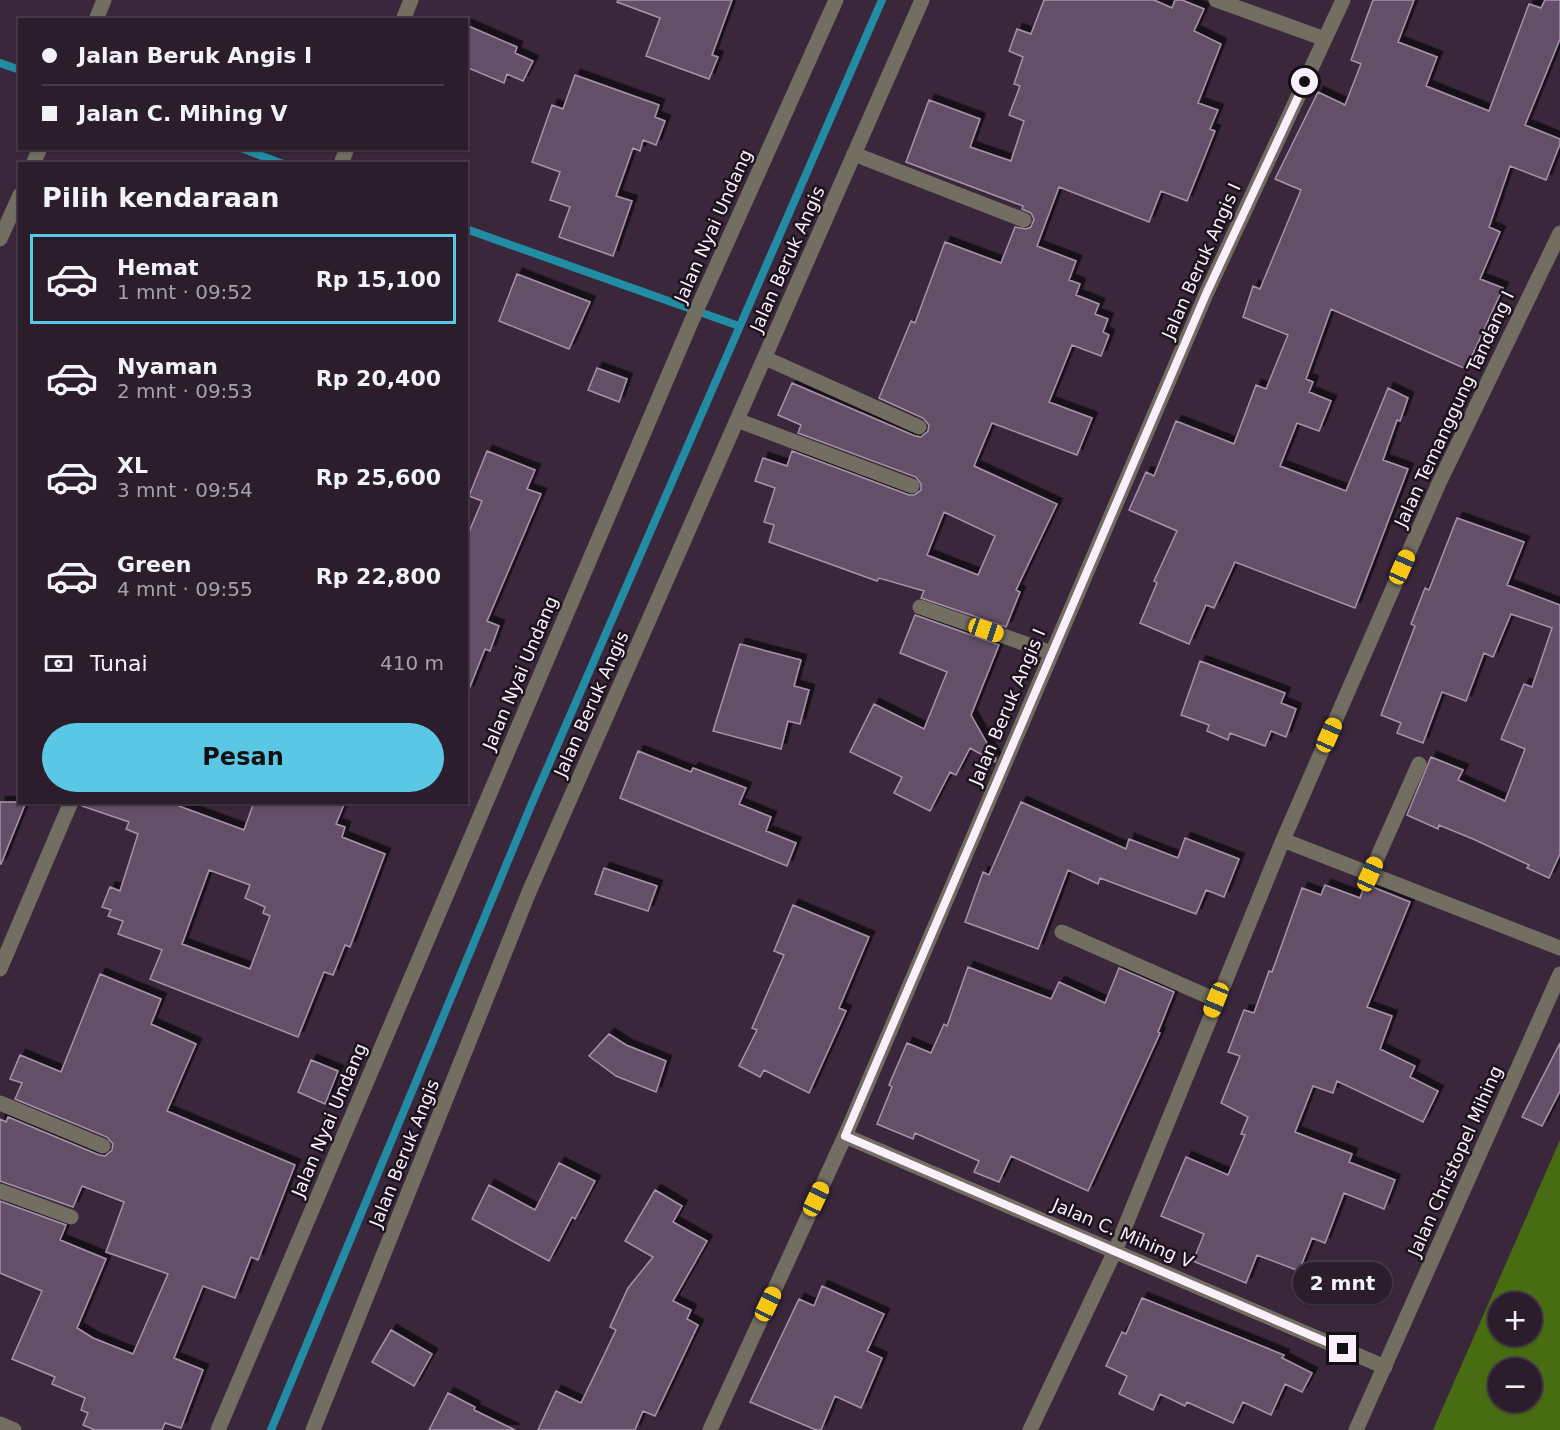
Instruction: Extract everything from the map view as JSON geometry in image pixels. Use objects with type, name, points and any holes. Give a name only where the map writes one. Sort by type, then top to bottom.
[{"type":"street","points":[[97,18],[104,0]]},
{"type":"street","points":[[403,18],[411,0]]},
{"type":"street","name":"Jalan Nyai Undang","points":[[218,1430],[692,320],[836,0]]},
{"type":"street","name":"Jalan Beruk Angis","points":[[313,1430],[530,892],[922,0]]},
{"type":"street","points":[[1216,0],[1325,39]]},
{"type":"street","name":"Jalan Beruk Angis I","points":[[710,1430],[845,1136],[1206,294],[1343,0]]},
{"type":"street","points":[[854,154],[1024,220]]},
{"type":"street","points":[[0,239],[18,199]]},
{"type":"street","name":"Jalan Temanggung Tandang I","points":[[1030,1430],[1115,1251],[1283,840],[1439,483],[1560,233]]},
{"type":"street","points":[[765,358],[919,427]]},
{"type":"street","points":[[736,420],[912,486]]},
{"type":"street","points":[[920,607],[1052,653]]},
{"type":"street","points":[[1370,874],[1419,764]]},
{"type":"street","points":[[0,969],[70,804]]},
{"type":"street","points":[[1283,840],[1560,948]]},
{"type":"street","points":[[1062,932],[1216,1000]]},
{"type":"street","name":"Jalan Christopel Mihing","points":[[1356,1430],[1560,974]]},
{"type":"street","points":[[0,1103],[103,1146]]},
{"type":"street","name":"Jalan C. Mihing V","points":[[845,1136],[1384,1367]]},
{"type":"street","points":[[0,1191],[71,1217]]},
{"type":"street","points":[[0,1424],[14,1430]]},
{"type":"green space","points":[[1560,1140],[1560,1430],[1433,1430],[1488,1304],[1488,1346],[1542,1346],[1542,1292],[1493,1292]]},
{"type":"building","points":[[618,0],[732,0],[712,55],[718,57],[709,79],[646,56],[660,18],[617,2]]},
{"type":"building","points":[[1044,0],[1154,0],[1172,8],[1175,0],[1182,0],[1204,9],[1194,31],[1221,44],[1198,103],[1218,110],[1210,129],[1215,131],[1187,201],[1161,191],[1149,222],[1059,187],[1037,246],[1076,261],[1069,280],[1080,284],[1076,295],[1099,304],[1095,314],[1108,319],[1103,332],[1109,335],[1101,356],[1072,345],[1049,402],[1092,418],[1077,455],[992,423],[974,466],[1057,504],[1016,590],[1020,592],[1006,627],[921,598],[924,591],[879,578],[877,581],[769,542],[774,525],[764,522],[775,488],[755,481],[763,458],[787,466],[792,451],[909,495],[914,495],[921,490],[921,484],[916,477],[798,433],[801,425],[778,415],[792,383],[915,436],[921,437],[928,431],[929,425],[923,418],[879,398],[911,321],[915,323],[945,242],[1001,263],[1015,227],[1026,229],[1031,227],[1034,219],[1031,213],[1022,209],[1023,206],[906,162],[929,100],[980,119],[970,147],[1011,161],[1024,121],[1009,115],[1020,86],[1014,84],[1023,57],[1009,51],[1017,29],[1031,34]],"holes":[[[944,512],[995,536],[978,575],[927,555]]]},
{"type":"building","points":[[1373,0],[1414,0],[1398,42],[1437,57],[1426,86],[1489,111],[1529,4],[1541,8],[1545,0],[1560,0],[1560,39],[1525,125],[1560,139],[1560,144],[1546,180],[1510,166],[1489,227],[1500,232],[1480,279],[1503,288],[1466,369],[1331,309],[1306,379],[1313,382],[1309,392],[1331,401],[1319,431],[1297,423],[1280,466],[1346,491],[1388,388],[1408,398],[1400,421],[1397,420],[1383,460],[1408,469],[1355,608],[1235,562],[1214,608],[1206,605],[1189,644],[1140,623],[1157,583],[1154,581],[1177,531],[1129,510],[1146,472],[1154,476],[1176,421],[1234,444],[1256,385],[1266,389],[1288,335],[1243,317],[1253,286],[1260,289],[1301,190],[1275,179],[1318,92],[1345,105],[1361,64],[1351,60]]},
{"type":"building","points":[[468,26],[517,47],[515,53],[533,61],[523,81],[507,74],[504,83],[468,68]]},
{"type":"building","points":[[575,75],[659,105],[655,117],[665,121],[656,145],[643,140],[640,151],[633,148],[616,196],[632,201],[613,256],[559,237],[570,207],[550,200],[560,172],[532,162],[552,105],[563,109]]},
{"type":"building","points":[[517,274],[590,302],[569,349],[499,321]]},
{"type":"building","points":[[597,368],[627,379],[619,402],[588,390]]},
{"type":"building","points":[[487,451],[535,470],[527,489],[541,494],[487,621],[499,626],[490,651],[485,649],[468,692],[468,534],[482,501],[469,496]]},
{"type":"building","points":[[1457,518],[1524,542],[1507,585],[1560,605],[1560,854],[1549,878],[1527,868],[1529,865],[1473,839],[1439,825],[1438,829],[1407,815],[1431,757],[1463,770],[1458,780],[1505,801],[1525,749],[1501,739],[1524,684],[1532,687],[1552,628],[1511,614],[1493,657],[1484,653],[1466,701],[1442,692],[1423,743],[1397,733],[1401,723],[1381,715],[1415,626],[1411,624],[1425,588],[1429,590]]},
{"type":"building","points":[[915,615],[999,645],[971,715],[996,759],[995,762],[970,748],[956,775],[950,772],[930,811],[894,793],[902,777],[850,752],[874,704],[924,729],[947,672],[900,653]]},
{"type":"building","points":[[740,644],[801,660],[794,686],[809,690],[800,724],[788,721],[781,749],[713,731]]},
{"type":"building","points":[[1200,661],[1285,693],[1281,703],[1296,709],[1286,737],[1271,731],[1265,746],[1230,733],[1228,740],[1207,731],[1209,725],[1181,715]]},
{"type":"building","points":[[638,751],[691,772],[693,768],[746,788],[739,804],[771,817],[766,831],[796,843],[787,866],[620,798]]},
{"type":"building","points":[[0,802],[25,804],[1,864]]},
{"type":"building","points":[[1021,802],[1126,849],[1129,839],[1178,858],[1185,838],[1239,859],[1224,897],[1206,890],[1196,914],[1100,878],[1098,884],[1068,870],[1038,949],[965,922],[983,872],[989,875]]},
{"type":"building","points":[[82,804],[173,804],[244,830],[253,804],[344,804],[336,824],[345,827],[342,837],[385,854],[350,947],[345,945],[333,975],[324,972],[298,1037],[150,979],[162,950],[118,934],[123,921],[108,916],[111,910],[102,907],[110,887],[120,891],[138,834],[126,829],[129,822],[82,806]],"holes":[[[209,870],[250,885],[245,898],[265,907],[263,913],[270,916],[250,969],[182,944]]]},
{"type":"building","points":[[604,868],[657,886],[648,911],[595,894]]},
{"type":"building","points":[[1365,884],[1410,902],[1367,1007],[1392,1016],[1380,1049],[1415,1066],[1410,1077],[1438,1091],[1423,1122],[1337,1081],[1333,1093],[1313,1086],[1295,1132],[1352,1154],[1349,1162],[1395,1180],[1384,1209],[1344,1193],[1325,1243],[1312,1238],[1299,1271],[1257,1255],[1246,1283],[1193,1261],[1204,1234],[1161,1216],[1186,1157],[1228,1175],[1245,1135],[1241,1134],[1248,1117],[1221,1103],[1240,1056],[1228,1052],[1244,1010],[1254,1013],[1269,971],[1272,972],[1302,888],[1321,895],[1325,885],[1360,898]]},
{"type":"building","points":[[793,905],[869,937],[839,1008],[846,1011],[809,1093],[764,1070],[760,1077],[739,1066],[757,1030],[752,1028],[784,955],[774,951]]},
{"type":"building","points":[[968,967],[1051,999],[1059,982],[1105,1003],[1119,968],[1174,992],[1158,1032],[1160,1033],[1088,1191],[1011,1156],[999,1182],[974,1172],[979,1161],[915,1133],[913,1139],[877,1124],[892,1087],[889,1085],[907,1043],[931,1053],[944,1024],[947,1026]]},
{"type":"building","points":[[100,974],[161,999],[151,1024],[196,1044],[167,1111],[295,1165],[258,1260],[251,1257],[235,1298],[203,1286],[174,1358],[203,1370],[181,1428],[165,1423],[162,1430],[95,1430],[83,1425],[88,1413],[81,1410],[85,1398],[52,1384],[55,1377],[12,1359],[42,1291],[0,1273],[0,1201],[66,1225],[60,1240],[106,1259],[77,1328],[93,1338],[133,1354],[168,1274],[106,1252],[124,1202],[82,1186],[73,1207],[0,1181],[0,1119],[6,1122],[8,1117],[99,1155],[105,1156],[112,1150],[113,1144],[107,1137],[15,1099],[22,1083],[10,1079],[20,1055],[61,1072]]},
{"type":"building","points":[[609,1034],[626,1045],[666,1061],[656,1092],[616,1076],[589,1056]]},
{"type":"building","points":[[1560,1043],[1560,1091],[1542,1126],[1522,1117]]},
{"type":"building","points":[[311,1060],[338,1071],[325,1104],[298,1092]]},
{"type":"building","points":[[559,1163],[595,1181],[575,1219],[572,1217],[549,1261],[472,1219],[489,1185],[535,1210]]},
{"type":"building","points":[[655,1190],[682,1206],[673,1222],[707,1241],[673,1301],[691,1310],[687,1319],[698,1325],[655,1416],[643,1411],[635,1430],[538,1430],[556,1391],[581,1403],[616,1330],[610,1327],[628,1288],[653,1257],[625,1241]]},
{"type":"building","points":[[822,1286],[884,1314],[867,1351],[882,1358],[861,1408],[835,1396],[821,1430],[816,1430],[750,1402],[799,1299],[814,1306]]},
{"type":"building","points":[[1142,1298],[1284,1355],[1282,1358],[1312,1373],[1302,1392],[1285,1384],[1271,1415],[1243,1402],[1233,1423],[1187,1402],[1185,1406],[1160,1394],[1153,1410],[1119,1394],[1127,1376],[1106,1366],[1122,1332],[1126,1334]]},
{"type":"building","points":[[391,1330],[432,1354],[414,1386],[372,1362]]},
{"type":"building","points":[[448,1393],[475,1407],[474,1410],[515,1430],[429,1430]]},
{"type":"waterway","points":[[271,1430],[532,803],[882,0]]},
{"type":"waterway","points":[[0,63],[18,69]]},
{"type":"waterway","points":[[246,150],[278,162]]},
{"type":"waterway","points":[[468,230],[739,326]]},
{"type":"route","points":[[1305,82],[1206,294],[845,1136],[1343,1349]]}]
